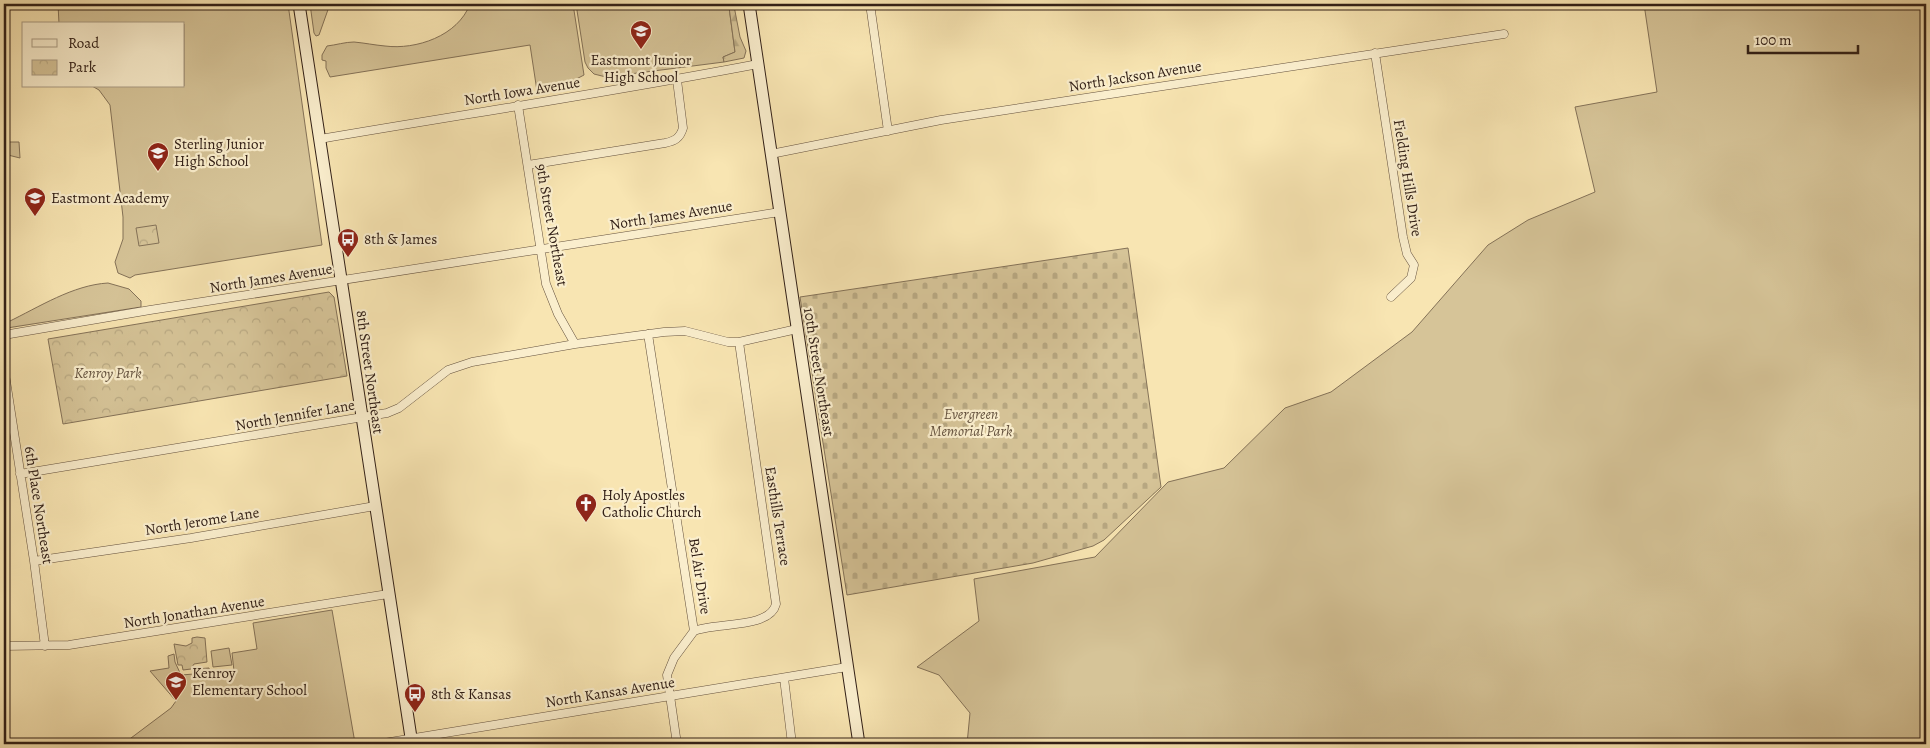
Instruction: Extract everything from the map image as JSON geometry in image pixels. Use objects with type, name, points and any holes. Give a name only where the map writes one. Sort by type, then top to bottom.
[{"type":"main road","name":"8th Street Northeast","points":[[299,4],[411,741]]},
{"type":"main road","name":"10th Street Northeast","points":[[749,4],[860,744]]},
{"type":"street","points":[[870,4],[888,131]]},
{"type":"street","name":"North Jackson Avenue","points":[[771,154],[941,120],[1504,34]]},
{"type":"street","name":"Fielding Hills Drive","points":[[1375,53],[1403,237],[1407,254],[1414,265],[1411,278],[1391,296]]},
{"type":"street","name":"North Iowa Avenue","points":[[320,139],[676,80],[758,64]]},
{"type":"street","points":[[528,165],[675,140],[681,134],[683,128],[676,80]]},
{"type":"street","name":"9th Street Northeast","points":[[518,105],[540,250],[549,294],[575,344]]},
{"type":"street","name":"North James Avenue","points":[[4,335],[780,212]]},
{"type":"street","name":"North Jennifer Lane","points":[[20,474],[361,418],[396,410],[448,370],[459,366],[575,344],[680,331],[728,342],[739,342],[797,329]]},
{"type":"street","name":"Bel Air Drive","points":[[648,334],[694,631],[670,664],[668,675],[677,744]]},
{"type":"street","name":"Easthills Terrace","points":[[694,631],[762,620],[772,613],[776,604],[739,342]]},
{"type":"street","name":"6th Place Northeast","points":[[4,368],[34,561],[45,646]]},
{"type":"street","name":"North Jerome Lane","points":[[34,561],[191,538],[374,506]]},
{"type":"street","name":"North Jonathan Avenue","points":[[4,646],[69,645],[122,638],[388,594]]},
{"type":"street","name":"North Kansas Avenue","points":[[378,744],[411,741],[847,667]]},
{"type":"street","points":[[784,678],[792,744]]},
{"type":"green space","points":[[58,4],[288,4],[322,245],[135,275],[130,278],[118,273],[115,262],[123,239],[123,217],[110,105],[96,88],[185,88],[185,22],[59,22]]},
{"type":"green space","points":[[310,4],[330,4],[319,35],[316,36],[314,33]]},
{"type":"green space","points":[[470,4],[573,4],[584,75],[561,87],[537,91],[530,45],[330,77],[326,68],[326,61],[322,60],[322,55],[327,46],[347,42],[397,47],[422,43],[435,38],[456,25]]},
{"type":"green space","points":[[576,4],[734,4],[734,6],[729,7],[735,52],[723,57],[724,62],[606,77],[594,74],[585,62]]},
{"type":"green space","points":[[1644,4],[1926,4],[1926,744],[967,744],[970,713],[939,675],[917,667],[979,621],[974,579],[1095,557],[1168,482],[1224,468],[1285,408],[1331,392],[1412,332],[1488,245],[1528,220],[1595,192],[1575,107],[1657,92]]},
{"type":"green space","points":[[734,6],[740,37],[746,51],[744,58],[724,62],[723,57],[735,52],[729,7]]},
{"type":"green space","points":[[4,142],[19,142],[20,158],[4,154]]},
{"type":"green space","points":[[156,225],[159,243],[139,246],[136,228]]},
{"type":"green space","name":"Evergreen Memorial Park","points":[[1128,248],[1161,487],[1104,540],[1093,546],[1033,563],[847,595],[800,297]]},
{"type":"green space","points":[[108,283],[129,289],[141,301],[141,307],[7,328],[8,322],[69,292]]},
{"type":"green space","name":"Kenroy Park","points":[[329,292],[334,297],[347,376],[63,424],[48,339]]},
{"type":"green space","points":[[332,610],[355,743],[123,744],[171,708],[176,701],[150,671],[169,668],[168,656],[174,654],[175,662],[181,675],[194,674],[195,669],[209,668],[212,675],[234,671],[232,653],[257,649],[253,623]]},
{"type":"green space","points":[[192,638],[205,638],[207,662],[194,664],[191,669],[183,670],[182,665],[178,665],[174,644],[186,646],[192,643]]},
{"type":"green space","points":[[229,648],[232,665],[213,667],[211,651]]},
{"type":"place","name":"Eastmont Junior High School","points":[[641,50]]},
{"type":"place","name":"Sterling Junior High School","points":[[158,172]]},
{"type":"place","name":"Eastmont Academy","points":[[35,217]]},
{"type":"place","name":"8th & James","points":[[348,258]]},
{"type":"place","name":"Holy Apostles Catholic Church","points":[[586,523]]},
{"type":"place","name":"Kenroy Elementary School","points":[[176,701]]},
{"type":"place","name":"8th & Kansas","points":[[415,713]]}]
